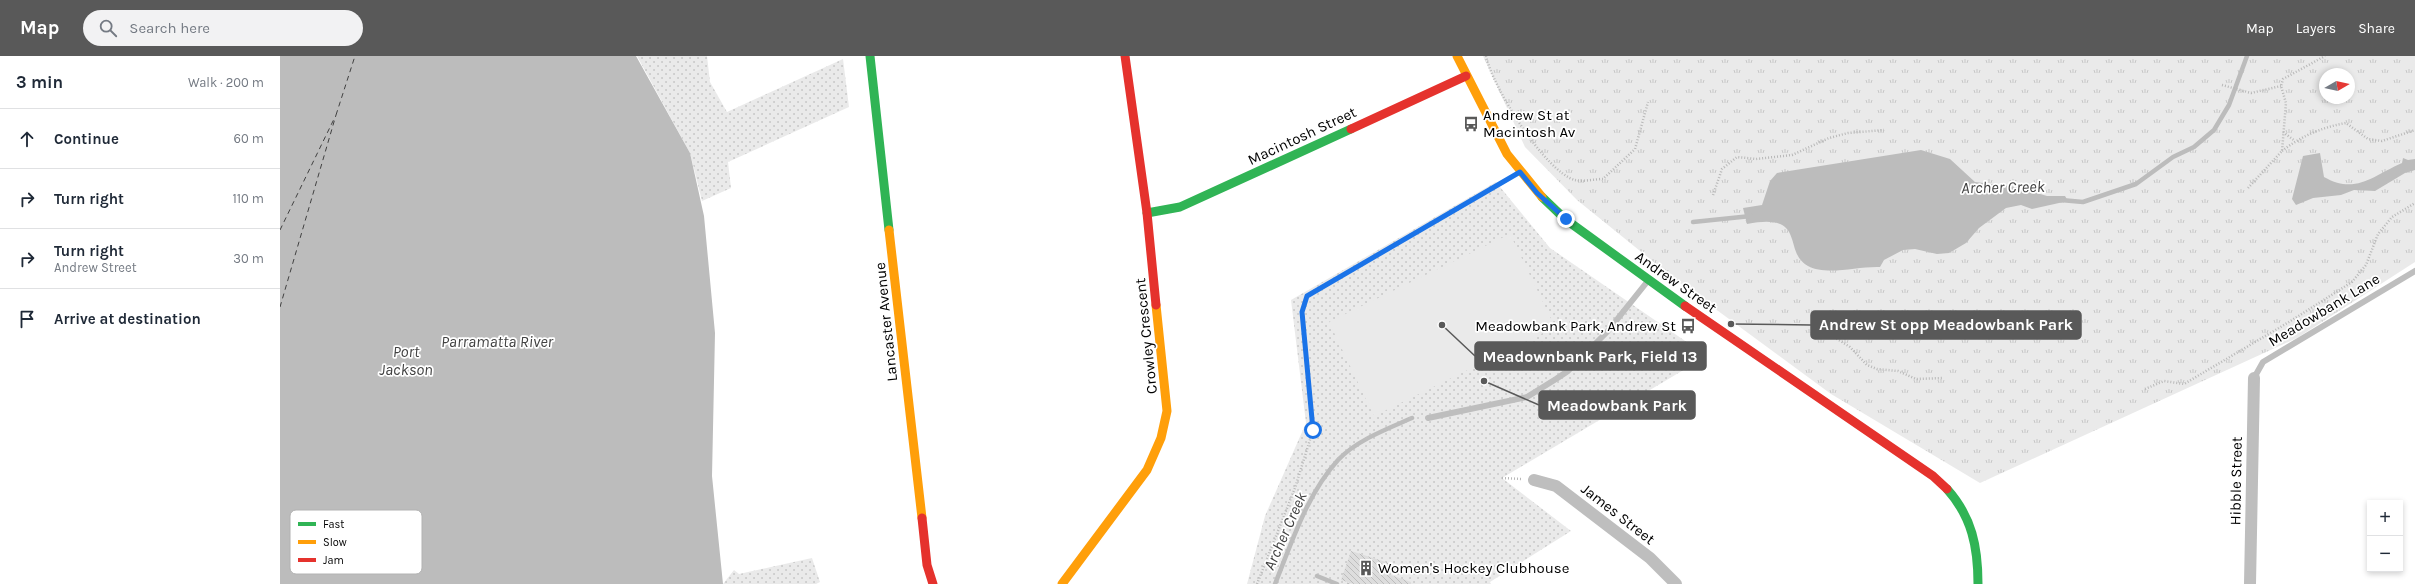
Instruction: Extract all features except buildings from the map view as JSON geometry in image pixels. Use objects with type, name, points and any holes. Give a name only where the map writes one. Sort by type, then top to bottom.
[{"type":"street","name":"Crowley Crescent","points":[[1062,584],[1147,470],[1161,438],[1167,412],[1147,213],[1125,56]]},
{"type":"street","name":"Andrew Street","points":[[1456,56],[1495,133],[1520,172],[1537,193],[1566,219],[1648,281],[1933,476],[1948,488],[1966,515],[1975,533],[1978,584]]},
{"type":"street","name":"Lancaster Avenue","points":[[873,57],[927,565],[934,584]]},
{"type":"street","name":"Macintosh Street","points":[[1147,213],[1180,208],[1466,76]]},
{"type":"street","name":"Hibble Street","points":[[2250,584],[2254,378]]},
{"type":"street","name":"James Street","points":[[1534,480],[1556,486],[1650,558],[1676,584]]},
{"type":"lane","name":"Meadowbank Lane","points":[[2254,378],[2263,362],[2415,271]]},
{"type":"lane","points":[[1428,418],[1527,397],[1562,375],[1608,332],[1648,281]]},
{"type":"path","points":[[1486,56],[1505,98],[1526,134],[1547,160],[1575,180],[1603,179],[1635,149],[1648,102]]},
{"type":"path","points":[[2282,151],[2286,103],[2281,86],[2283,79],[2325,56]]},
{"type":"path","points":[[2222,85],[2251,93],[2281,86]]},
{"type":"path","points":[[2248,188],[2282,151],[2295,141],[2329,126],[2346,123],[2368,138],[2382,141],[2415,130]]},
{"type":"path","points":[[1713,195],[1722,169],[1737,158],[1756,159],[1792,155],[1829,138],[1848,132],[1884,130]]},
{"type":"path","points":[[2283,132],[2295,141]]},
{"type":"path","points":[[1257,584],[1295,488],[1313,430],[1302,312],[1307,296],[1520,172]]},
{"type":"path","points":[[2145,388],[2164,381],[2184,384],[2290,322],[2352,282],[2366,265],[2378,234],[2392,217],[2415,203]]},
{"type":"path","points":[[1834,337],[1850,347],[1867,365],[1877,369],[1898,371],[1916,379],[1943,378]]},
{"type":"path","points":[[1502,478],[1534,480]]},
{"type":"green space","points":[[637,56],[707,56],[710,82],[727,112],[843,59],[849,107],[728,162],[731,188],[702,201],[690,153]]},
{"type":"green space","points":[[1483,56],[2415,56],[2415,262],[2297,338],[1980,483],[1831,394],[1676,280],[1577,200],[1525,147]]},
{"type":"green space","points":[[1496,182],[1550,248],[1707,356],[1502,478],[1571,531],[1490,582],[1491,584],[1247,584],[1265,516],[1306,423],[1291,300]]},
{"type":"green space","points":[[1510,234],[1555,327],[1374,416],[1329,322]]},
{"type":"green space","points":[[812,558],[820,582],[816,584],[723,584],[734,570],[739,574]]},
{"type":"water","name":"Parramatta River","points":[[280,56],[636,56],[690,153],[704,216],[715,333],[712,476],[723,584],[280,584]]},
{"type":"water","points":[[1921,150],[1950,159],[1975,182],[2017,187],[2047,196],[2065,196],[2068,201],[2032,209],[2021,205],[2006,208],[1979,228],[1966,243],[1949,253],[1937,254],[1915,249],[1903,250],[1884,260],[1880,267],[1843,270],[1824,270],[1808,266],[1800,260],[1791,235],[1786,228],[1779,224],[1766,222],[1747,224],[1743,208],[1762,205],[1770,181],[1777,173]]},
{"type":"water","points":[[2320,153],[2324,177],[2335,182],[2345,184],[2355,184],[2373,178],[2402,163],[2403,158],[2408,160],[2415,159],[2415,170],[2405,173],[2375,191],[2354,190],[2341,195],[2313,198],[2296,205],[2292,199],[2303,156]]},
{"type":"waterway","name":"Archer Creek","points":[[2061,200],[2083,202],[2136,184],[2173,157],[2194,147],[2214,130],[2229,105],[2247,56]]},
{"type":"waterway","name":"Archer Creek","points":[[1693,222],[1751,216]]},
{"type":"waterway","name":"Archer Creek","points":[[1275,584],[1301,519],[1317,488],[1327,473],[1338,460],[1363,441],[1412,418]]},
{"type":"waterway","points":[[1317,576],[1337,584]]},
{"type":"ferry route","points":[[336,115],[355,56]]},
{"type":"ferry route","points":[[280,307],[336,115]]},
{"type":"ferry route","points":[[280,230],[334,119]]},
{"type":"traffic: fast","points":[[870,56],[889,230]]},
{"type":"traffic: fast","points":[[1147,213],[1180,207],[1351,129]]},
{"type":"traffic: fast","points":[[1542,197],[1565,219],[1685,306]]},
{"type":"traffic: fast","points":[[1947,489],[1962,510],[1972,533],[1977,557],[1978,584]]},
{"type":"traffic: slow","points":[[1457,56],[1507,154],[1542,197]]},
{"type":"traffic: slow","points":[[889,230],[922,518]]},
{"type":"traffic: slow","points":[[1062,584],[1147,470],[1161,438],[1167,411],[1156,305]]},
{"type":"traffic: jam","points":[[1125,56],[1147,213],[1156,305]]},
{"type":"traffic: jam","points":[[1351,129],[1466,76]]},
{"type":"traffic: jam","points":[[1685,306],[1933,476],[1947,489]]},
{"type":"traffic: jam","points":[[922,518],[927,565],[933,584]]},
{"type":"place","name":"Andrew St at Macintosh Av","points":[[1471,124]]},
{"type":"place","name":"Andrew St opp Meadowbank Park","points":[[1731,324]]},
{"type":"place","name":"Meadownbank Park, Field 13","points":[[1442,325]]},
{"type":"place","name":"Meadowbank Park, Andrew St","points":[[1688,326]]},
{"type":"place","name":"Meadowbank Park","points":[[1484,381]]},
{"type":"place","name":"Women's Hockey Clubhouse","points":[[1366,568]]},
{"type":"route","points":[[1313,430],[1302,312],[1307,296],[1520,172],[1537,193],[1566,219]]},
{"type":"water label","name":"Port Jackson","points":[[406,360]]}]
